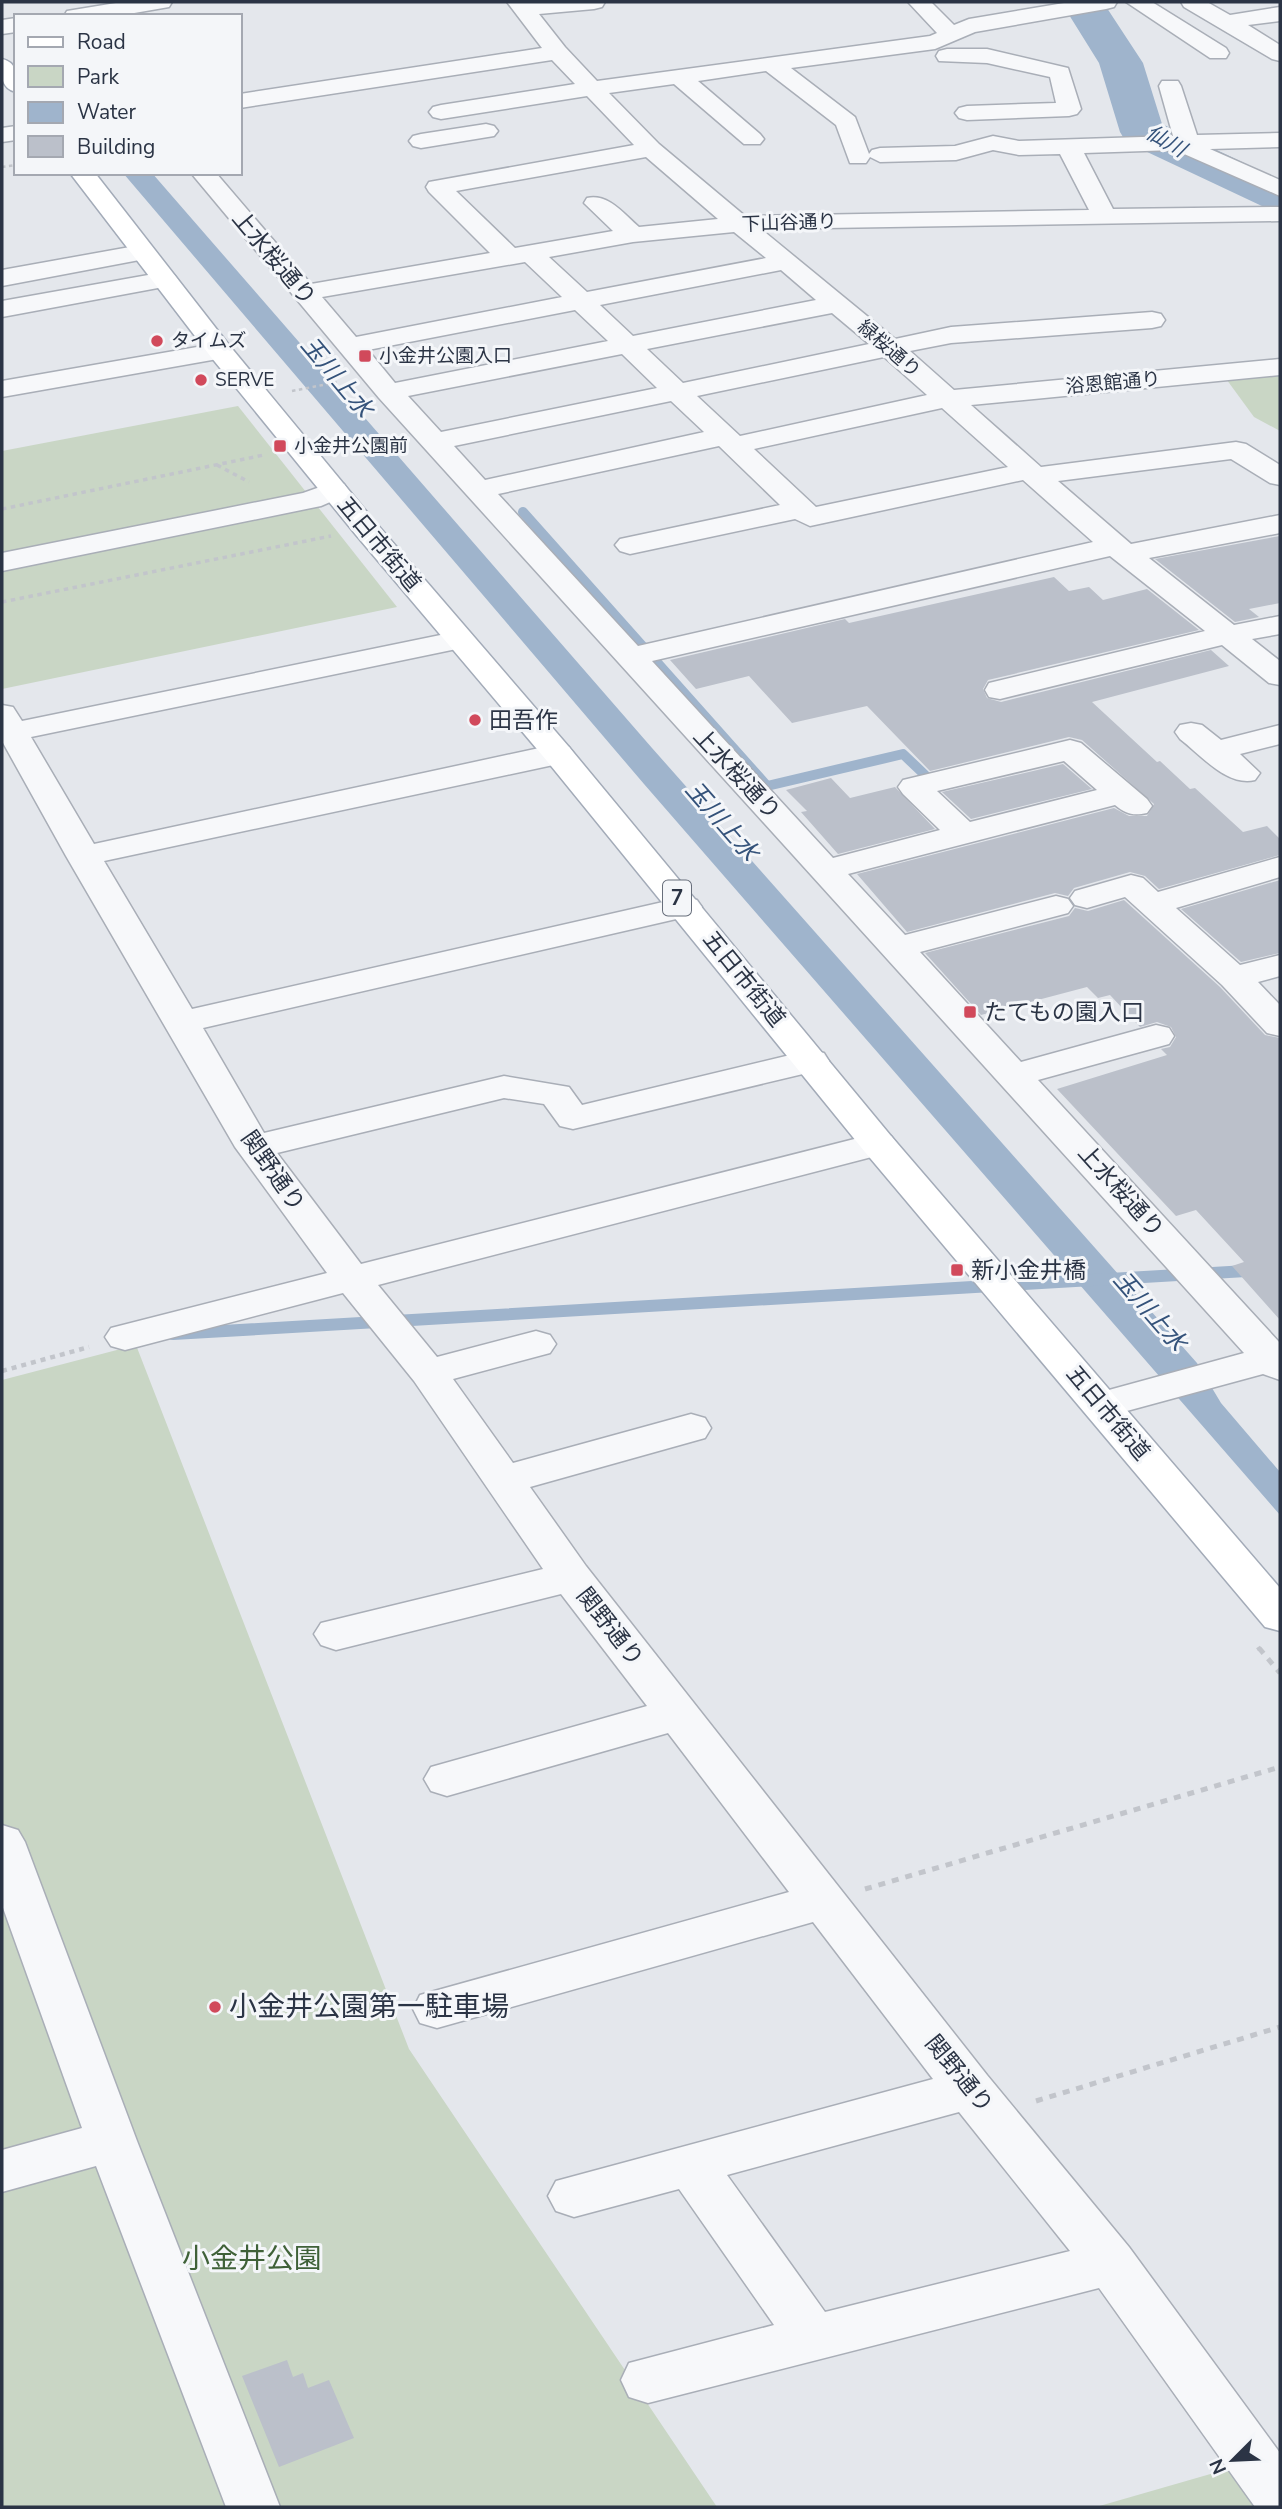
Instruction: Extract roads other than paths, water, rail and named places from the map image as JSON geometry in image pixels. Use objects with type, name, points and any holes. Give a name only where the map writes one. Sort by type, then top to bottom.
[{"type":"main road","points":[[2,66],[14,82]]},
{"type":"main road","name":"五日市街道","points":[[83,175],[141,253],[366,529],[558,754],[878,1144],[1112,1402],[1280,1616]]},
{"type":"street","points":[[85,14],[160,2]]},
{"type":"street","points":[[521,5],[594,2]]},
{"type":"street","points":[[919,2],[944,44],[974,132],[993,143],[1019,148],[1280,140]]},
{"type":"street","points":[[1137,2],[1218,53]]},
{"type":"street","points":[[1192,2],[1277,50]]},
{"type":"street","points":[[944,44],[969,26],[1098,3]]},
{"type":"street","name":"緑桜通り","points":[[521,5],[558,52],[651,149],[890,348],[1121,550],[1280,676]]},
{"type":"street","points":[[1227,22],[1280,14]]},
{"type":"street","points":[[441,112],[593,88],[944,44],[1060,73],[1069,109],[967,113]]},
{"type":"street","points":[[242,102],[558,52]]},
{"type":"street","points":[[772,65],[847,122],[869,156],[956,153],[993,143]]},
{"type":"street","points":[[680,77],[752,138]]},
{"type":"street","points":[[1170,86],[1181,143],[1185,147],[1273,183]]},
{"type":"street","points":[[586,114],[612,109]]},
{"type":"street","points":[[421,141],[506,127]]},
{"type":"street","points":[[1068,146],[1104,215]]},
{"type":"street","points":[[651,149],[438,187],[520,256],[580,301],[810,517],[1031,473],[1236,450],[1280,477]]},
{"type":"street","name":"上水桜通り","points":[[205,175],[389,392],[478,490],[642,654],[824,870],[1014,1075],[1269,1361]]},
{"type":"street","points":[[596,203],[633,235]]},
{"type":"street","name":"下山谷通り","points":[[304,293],[633,235],[742,224],[1104,215],[1275,220]]},
{"type":"street","points":[[2,278],[141,253]]},
{"type":"street","points":[[348,346],[785,262]]},
{"type":"street","points":[[2,309],[165,280]]},
{"type":"street","points":[[389,392],[837,304]]},
{"type":"street","points":[[435,442],[951,335],[1152,320]]},
{"type":"street","points":[[2,388],[220,351]]},
{"type":"street","name":"浴恩館通り","points":[[478,490],[945,398],[1280,367]]},
{"type":"street","points":[[2,550],[304,491],[334,490]]},
{"type":"street","points":[[2,562],[311,500],[334,490]]},
{"type":"street","points":[[630,545],[800,509]]},
{"type":"street","points":[[642,654],[1121,550],[1280,524]]},
{"type":"street","points":[[1000,690],[1227,635],[1280,625]]},
{"type":"street","points":[[7,723],[460,640]]},
{"type":"street","name":"関野通り","points":[[7,723],[254,1147],[353,1280],[428,1372],[571,1577],[981,2102],[1111,2263],[1280,2497]]},
{"type":"street","points":[[1191,732],[1244,773]]},
{"type":"street","points":[[1216,751],[1280,734]]},
{"type":"street","points":[[824,870],[962,833],[1130,799],[1070,750],[914,788],[962,833]]},
{"type":"street","points":[[83,856],[558,754]]},
{"type":"street","points":[[1152,904],[1280,867]]},
{"type":"street","points":[[897,948],[1131,885],[1234,978],[1280,1025]]},
{"type":"street","points":[[183,1022],[685,908]]},
{"type":"street","points":[[1234,978],[1280,965]]},
{"type":"street","points":[[1014,1075],[1156,1036]]},
{"type":"street","points":[[254,1147],[503,1087],[556,1095],[573,1118],[811,1061]]},
{"type":"street","points":[[125,1337],[878,1144]]},
{"type":"street","points":[[428,1372],[536,1343]]},
{"type":"street","points":[[1112,1402],[1269,1361]]},
{"type":"street","points":[[504,1480],[691,1428]]},
{"type":"street","points":[[336,1634],[571,1577]]},
{"type":"street","points":[[447,1779],[678,1714]]},
{"type":"street","points":[[2,1842],[112,2141],[253,2507]]},
{"type":"street","points":[[437,2009],[823,1901]]},
{"type":"street","points":[[574,2196],[691,2165],[981,2102]]},
{"type":"street","points":[[2,2171],[112,2141]]},
{"type":"street","points":[[691,2165],[812,2337]]},
{"type":"street","points":[[648,2380],[1111,2263]]},
{"type":"water","name":"玉川上水","points":[[125,175],[154,175],[652,748],[1197,1363],[1221,1403],[1280,1472],[1280,1515],[644,784]]},
{"type":"waterway","name":"仙川","points":[[1082,2],[1121,63],[1142,132],[1280,197]]},
{"type":"waterway","points":[[523,512],[767,786],[903,754],[925,775]]},
{"type":"waterway","name":"玉川上水","points":[[173,1334],[1280,1269]]},
{"type":"place","name":"タイムズ","points":[[157,341]]},
{"type":"place","name":"小金井公園入口","points":[[365,356]]},
{"type":"place","name":"SERVE","points":[[201,380]]},
{"type":"place","name":"小金井公園前","points":[[280,446]]},
{"type":"place","name":"田吾作","points":[[475,720]]},
{"type":"place","name":"たてもの園入口","points":[[970,1012]]},
{"type":"place","name":"新小金井橋","points":[[957,1270]]},
{"type":"place","name":"小金井公園第一駐車場","points":[[215,2007]]},
{"type":"park label","name":"小金井公園","points":[[252,2259]]}]
